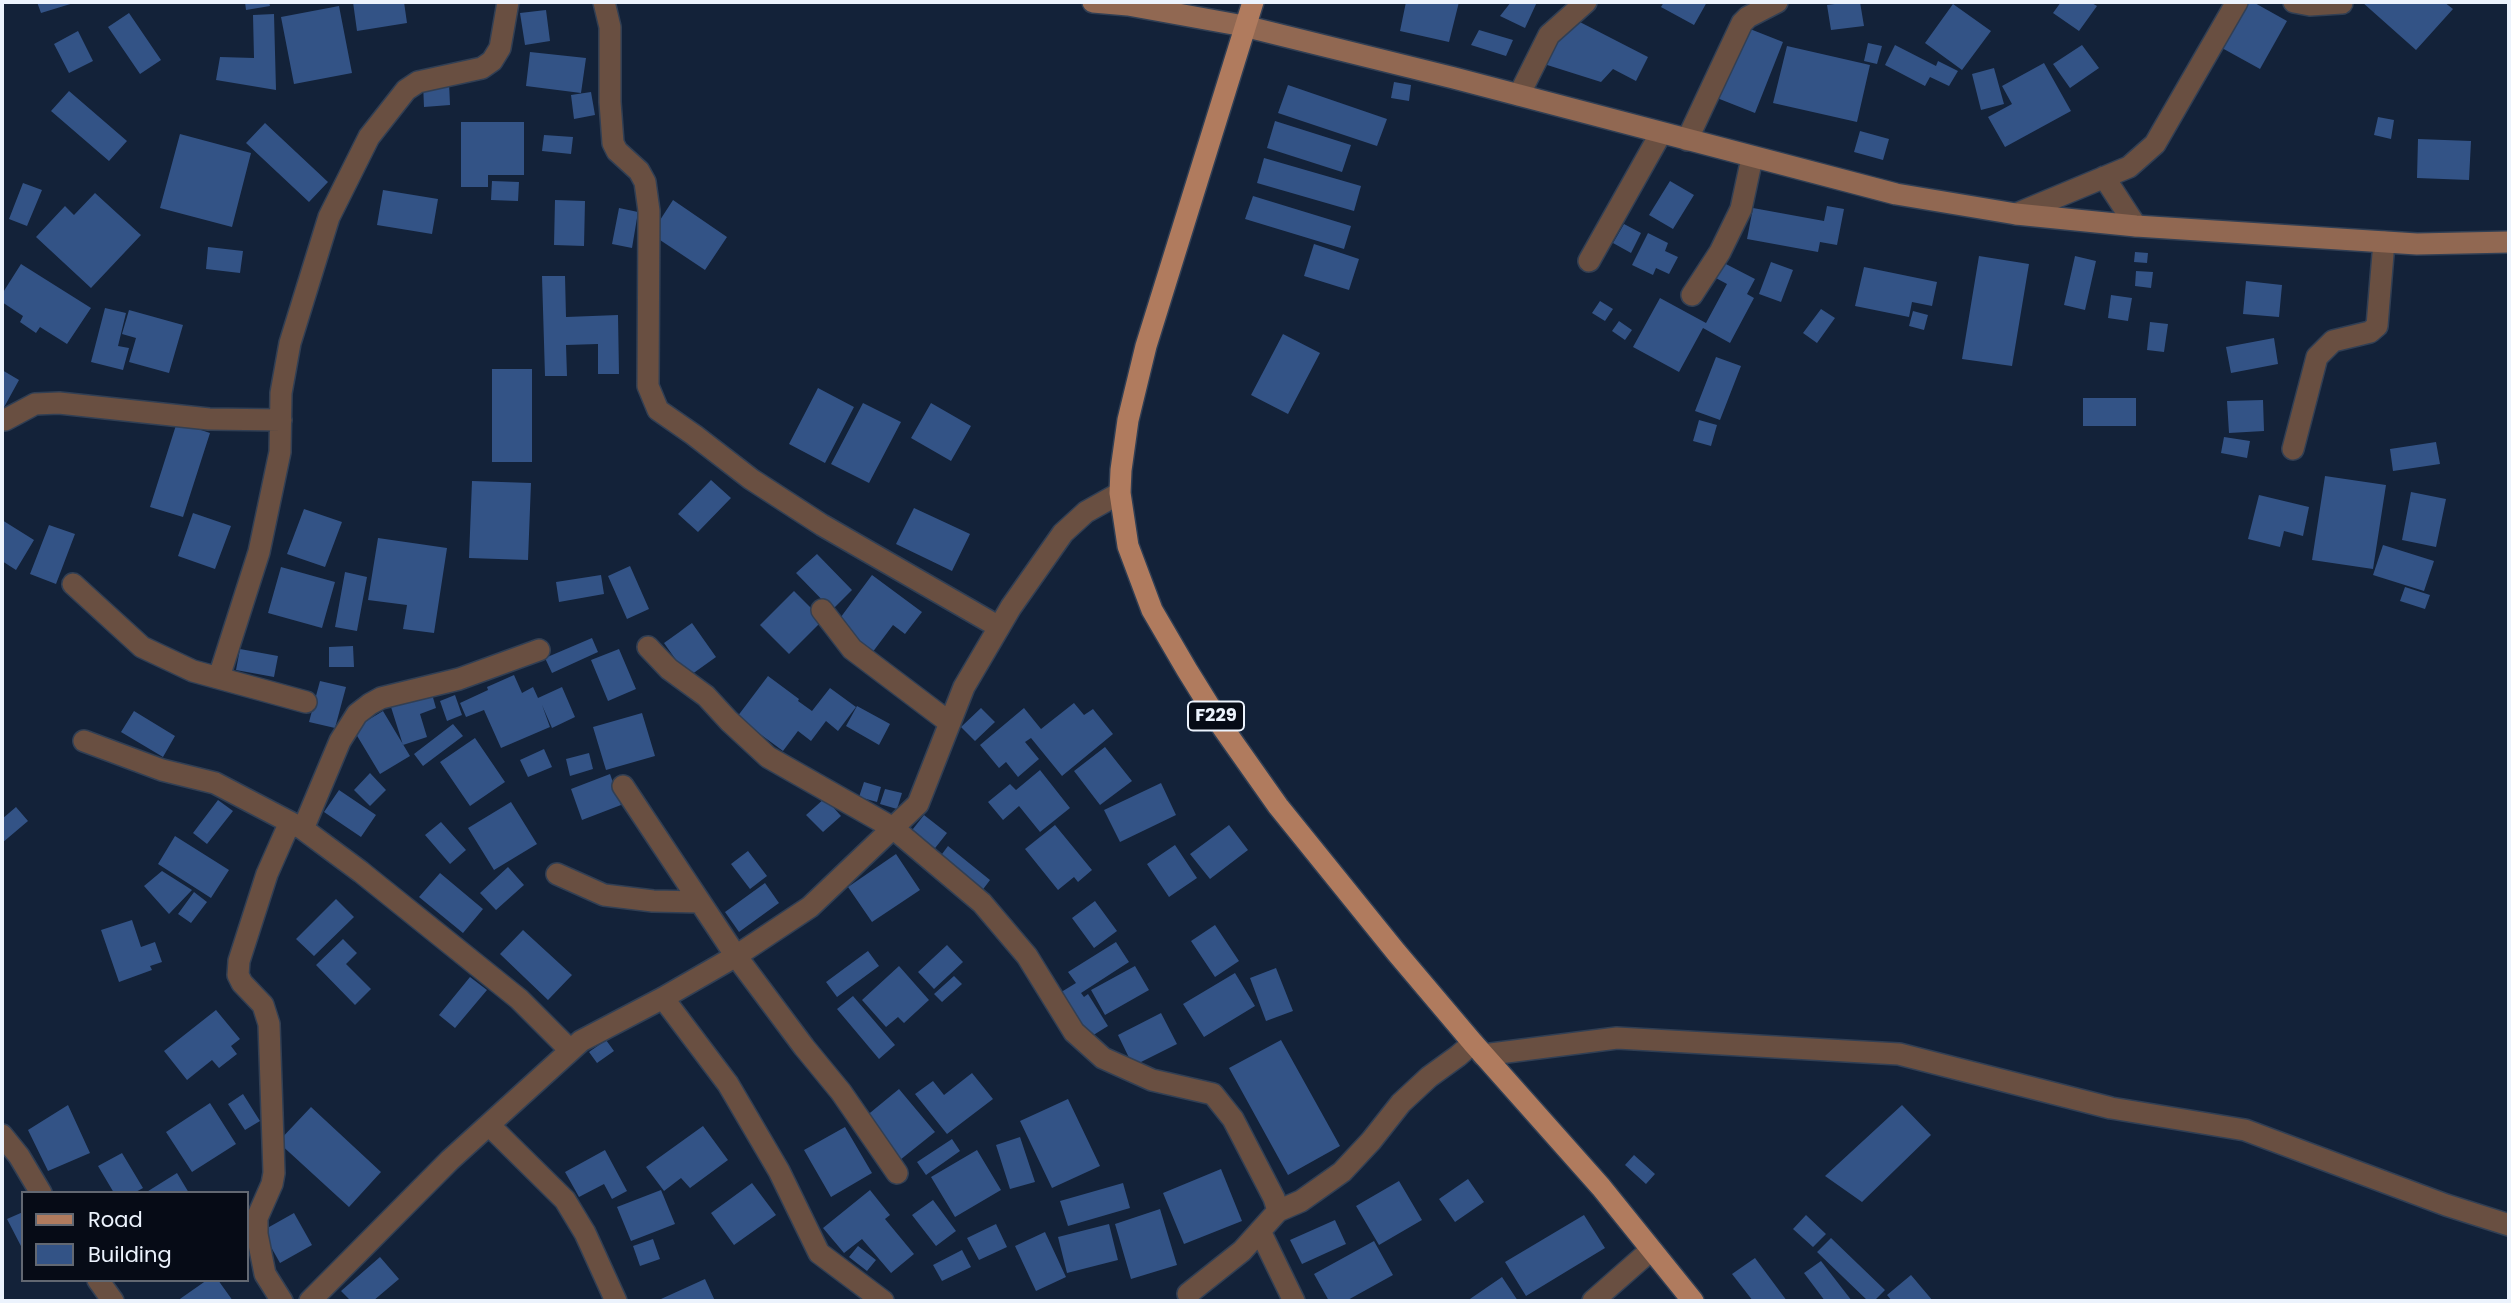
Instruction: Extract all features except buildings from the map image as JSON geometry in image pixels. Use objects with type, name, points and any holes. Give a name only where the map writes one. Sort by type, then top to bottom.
[{"type":"main road","points":[[1093,2],[1128,5],[1244,26],[1896,194],[2016,214],[2136,226],[2417,244],[2509,242]]},
{"type":"main road","name":"F229","points":[[1253,2],[1146,346],[1128,420],[1121,470],[1121,493],[1128,546],[1152,610],[1223,728],[1279,806],[1478,1049],[1601,1187],[1693,1301]]},
{"type":"street","points":[[219,677],[259,552],[280,452],[281,393],[293,331],[329,217],[369,137],[406,90],[418,82],[482,68],[492,61],[500,48],[508,2]]},
{"type":"street","points":[[604,2],[610,27],[613,142],[617,151],[639,171],[645,182],[649,211],[648,386],[658,410],[751,479],[822,525],[999,627]]},
{"type":"street","points":[[1519,95],[1549,35],[1586,2]]},
{"type":"street","points":[[1687,140],[1742,23],[1777,2]]},
{"type":"street","points":[[2016,214],[2129,167],[2155,144],[2237,2]]},
{"type":"street","points":[[2294,2],[2310,5],[2342,3]]},
{"type":"street","points":[[1589,261],[1661,133]]},
{"type":"street","points":[[1692,295],[1720,252],[1741,209],[1752,158]]},
{"type":"street","points":[[2104,177],[2136,226]]},
{"type":"street","points":[[2293,449],[2317,357],[2333,341],[2370,332],[2377,326],[2384,242]]},
{"type":"street","points":[[5,420],[35,404],[59,403],[209,419],[281,420]]},
{"type":"street","points":[[314,1300],[450,1160],[570,1050],[581,1041],[736,956],[810,908],[918,804],[964,687],[999,627],[1063,533],[1086,512],[1121,493]]},
{"type":"street","points":[[73,584],[142,647],[193,671],[306,702]]},
{"type":"street","points":[[822,610],[852,649],[950,723]]},
{"type":"street","points":[[648,647],[669,669],[706,696],[768,757],[893,828],[982,903],[1027,956],[1074,1032],[1103,1058],[1152,1080],[1213,1094],[1233,1119],[1274,1198],[1278,1211]]},
{"type":"street","points":[[282,1301],[265,1273],[257,1234],[257,1218],[274,1173],[269,1024],[263,1005],[242,984],[238,975],[239,961],[267,874],[297,826],[340,741],[357,715],[370,704],[381,698],[459,679],[539,650]]},
{"type":"street","points":[[84,741],[162,770],[215,783],[297,826],[361,872],[519,999],[570,1050]]},
{"type":"street","points":[[623,786],[736,956],[804,1047],[841,1091],[897,1173]]},
{"type":"street","points":[[557,874],[604,895],[653,901],[700,902]]},
{"type":"street","points":[[663,998],[728,1084],[779,1171],[820,1253],[883,1301]]},
{"type":"street","points":[[1188,1294],[1242,1251],[1278,1211],[1301,1201],[1342,1172],[1401,1103],[1429,1077],[1458,1056],[1478,1049],[1618,1038],[1899,1054],[2111,1108],[2245,1130],[2509,1226]]},
{"type":"street","points":[[489,1125],[565,1200],[585,1233],[616,1301]]},
{"type":"street","points":[[2,1135],[19,1156],[40,1191]]},
{"type":"street","points":[[1260,1231],[1294,1301]]},
{"type":"street","points":[[1593,1301],[1651,1250]]},
{"type":"street","points":[[99,1282],[113,1301]]}]
